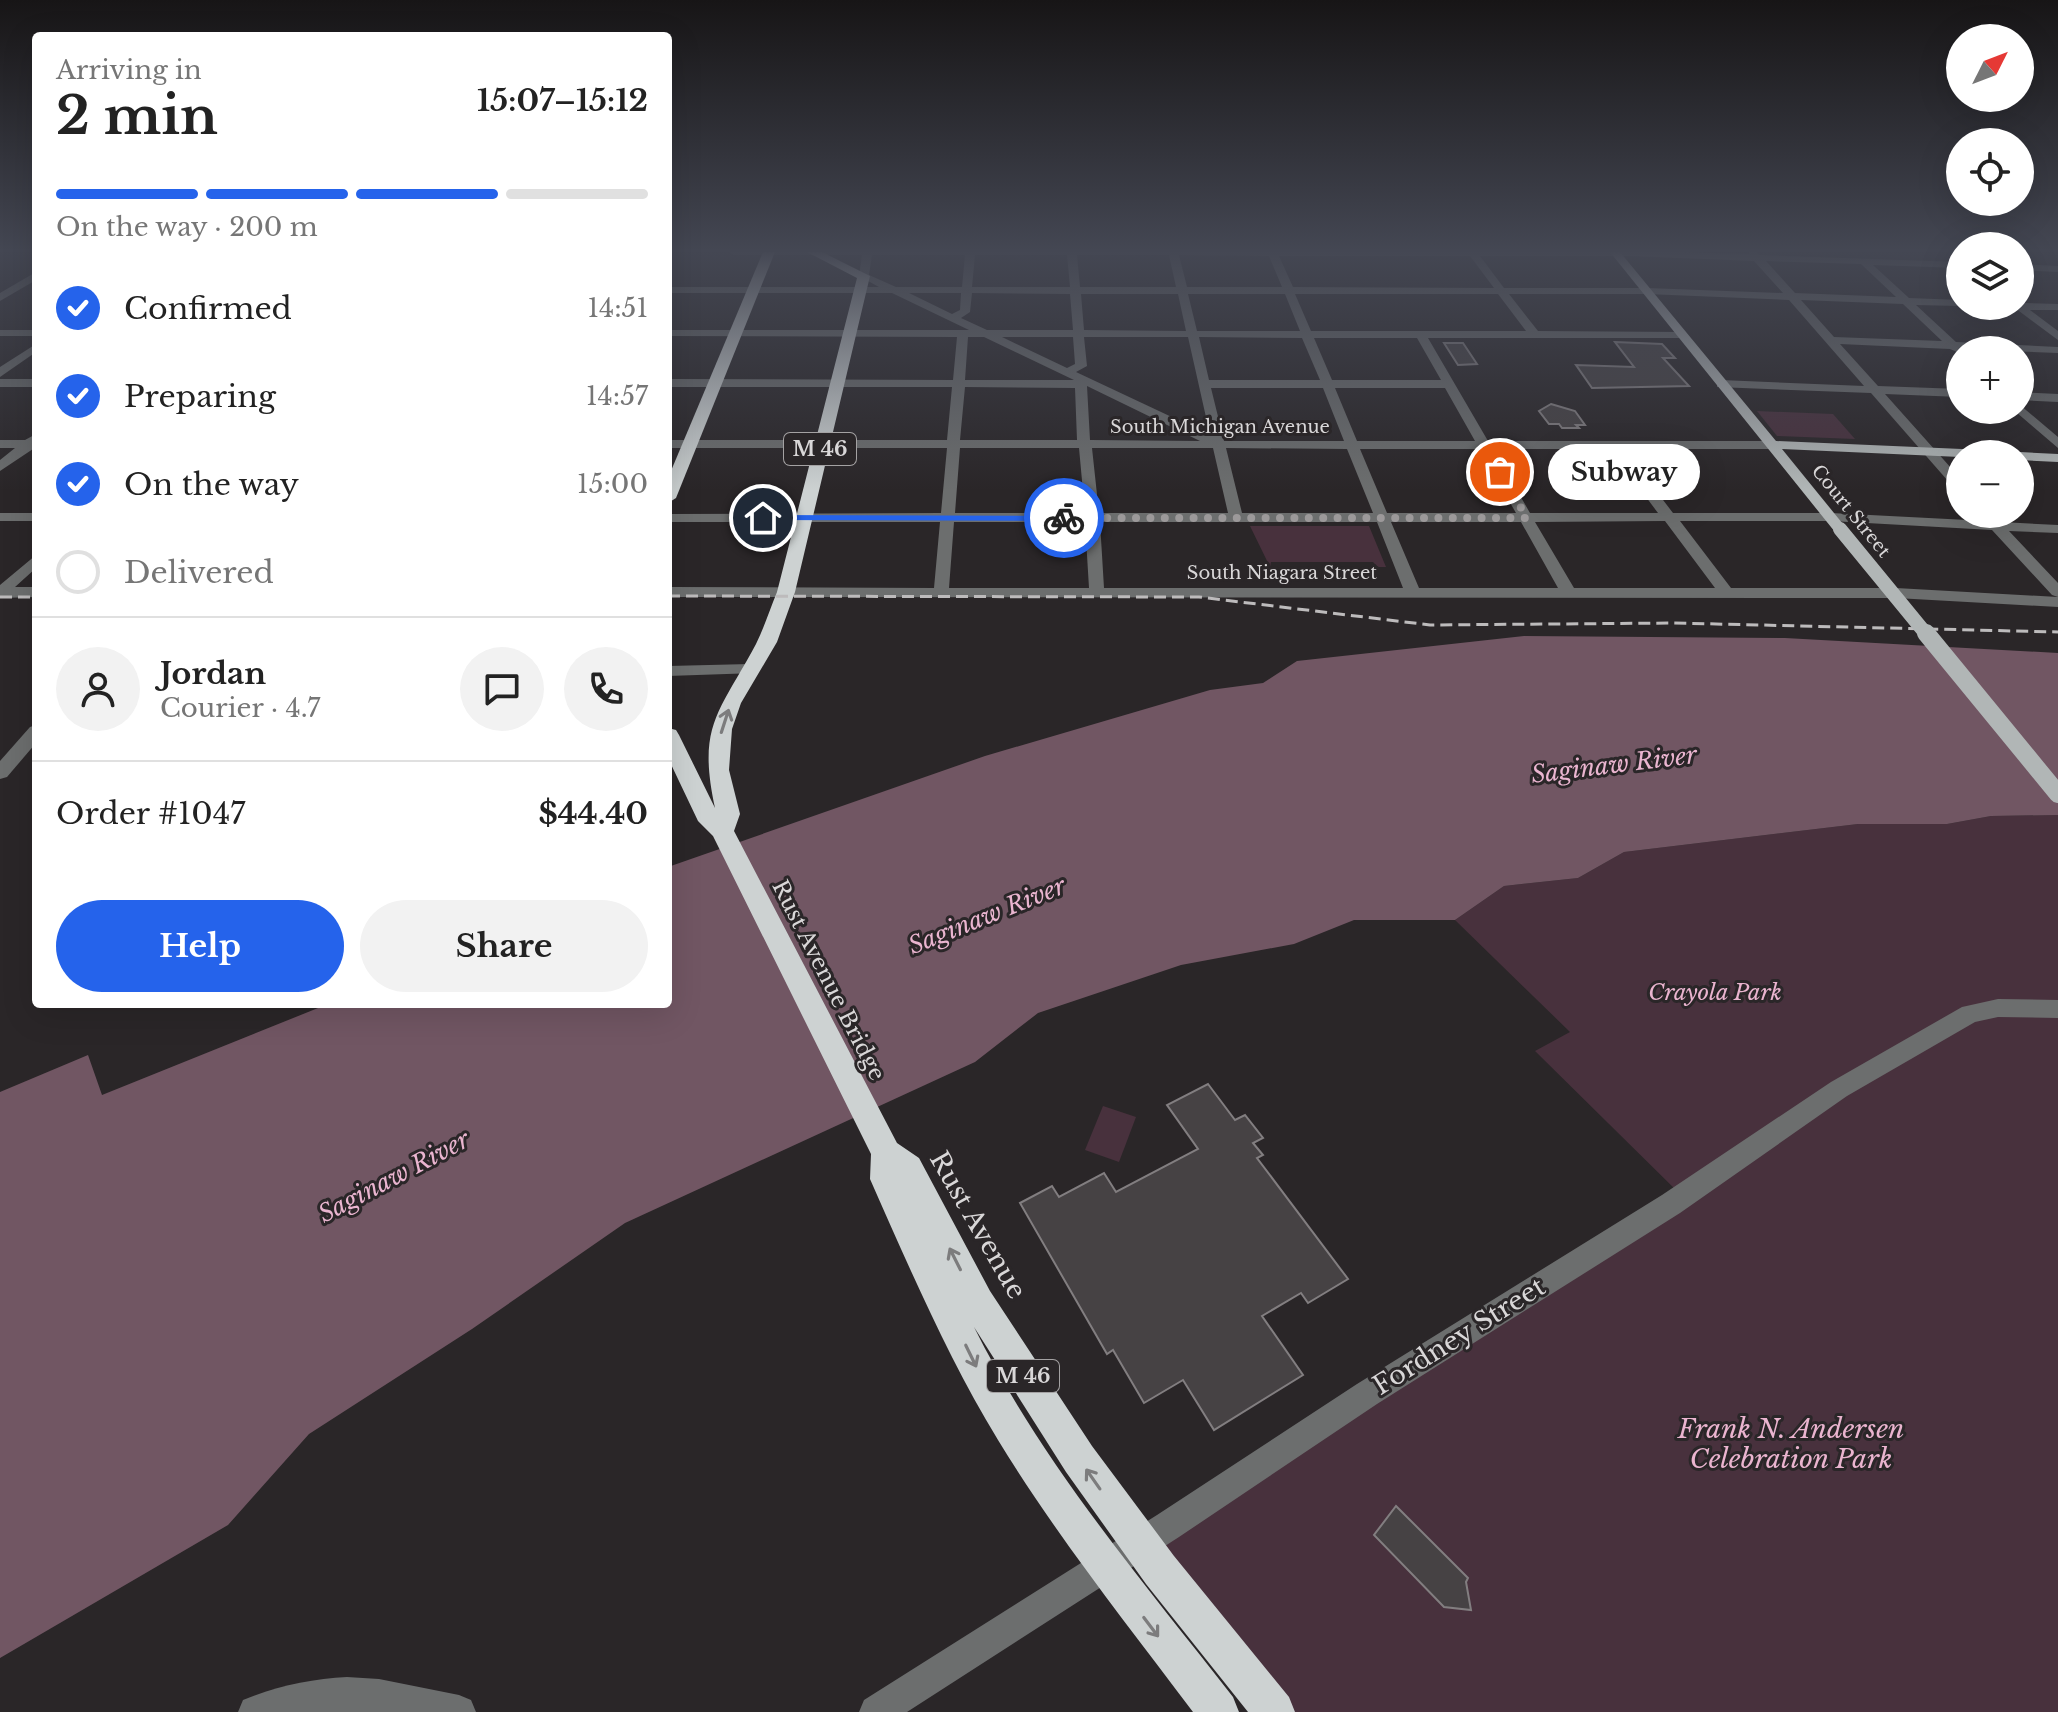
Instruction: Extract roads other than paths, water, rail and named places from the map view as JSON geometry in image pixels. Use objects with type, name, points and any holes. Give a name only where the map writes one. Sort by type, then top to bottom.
[{"type":"highway","points":[[672,488],[736,333]]},
{"type":"highway","name":"M 46","points":[[672,743],[710,821],[722,831],[728,814],[720,785],[719,742],[725,716],[767,642],[786,592],[849,334]]},
{"type":"highway","name":"Rust Avenue Bridge","points":[[722,831],[886,1153]]},
{"type":"highway","name":"M 46","points":[[886,1153],[885,1179],[976,1367],[1046,1482],[1218,1712]]},
{"type":"highway","name":"Rust Avenue","points":[[886,1153],[908,1168],[999,1339],[1079,1459],[1139,1542],[1274,1712]]},
{"type":"main road","name":"Court Street","points":[[1680,332],[2058,794]]},
{"type":"main road","points":[[1772,445],[1946,452]]},
{"type":"main road","points":[[2034,457],[2058,458]]},
{"type":"street","points":[[1823,332],[1946,470]]},
{"type":"street","points":[[0,333],[32,333]]},
{"type":"street","points":[[672,333],[1682,335]]},
{"type":"street","points":[[989,333],[1069,371],[1084,382],[1220,444]]},
{"type":"street","points":[[941,592],[963,334]]},
{"type":"street","points":[[1069,371],[1081,366],[1078,334]]},
{"type":"street","points":[[1193,334],[1236,518]]},
{"type":"street","points":[[1308,334],[1413,593]]},
{"type":"street","points":[[1420,334],[1569,593]]},
{"type":"street","points":[[1830,340],[1946,348]]},
{"type":"street","points":[[0,373],[32,350]]},
{"type":"street","points":[[2034,350],[2058,350]]},
{"type":"street","points":[[672,383],[1084,382]]},
{"type":"street","points":[[1084,382],[1084,445],[1088,453],[1097,592]]},
{"type":"street","points":[[0,383],[32,383]]},
{"type":"street","points":[[1203,384],[1448,384]]},
{"type":"street","points":[[1721,384],[1946,393]]},
{"type":"street","points":[[2034,397],[2058,398]]},
{"type":"street","points":[[2034,422],[2058,444]]},
{"type":"street","points":[[0,444],[32,442]]},
{"type":"street","points":[[0,467],[32,443]]},
{"type":"street","name":"South Michigan Avenue","points":[[672,444],[1772,445]]},
{"type":"street","points":[[1614,445],[1727,593]]},
{"type":"street","points":[[0,517],[32,517]]},
{"type":"street","points":[[672,518],[1669,517],[1835,523],[1946,521]]},
{"type":"street","points":[[2034,526],[2058,529]]},
{"type":"street","points":[[1998,528],[2058,592]]},
{"type":"street","points":[[1,592],[32,564]]},
{"type":"street","points":[[1,592],[32,592]]},
{"type":"street","name":"South Niagara Street","points":[[672,592],[1896,593],[2058,602]]},
{"type":"street","points":[[672,671],[750,669]]},
{"type":"street","points":[[0,773],[32,736]]},
{"type":"street","name":"Fordney Street","points":[[876,1712],[1367,1394],[1671,1204],[1839,1089],[1970,1014],[1998,1008],[2058,1009]]},
{"type":"street","points":[[255,1712],[296,1699],[377,1695],[459,1712]]},
{"type":"water","name":"Saginaw River","points":[[1524,636],[1785,638],[2058,653],[2058,815],[1991,816],[1947,824],[1858,824],[1624,852],[1578,878],[1504,886],[1455,920],[1354,920],[1294,944],[1181,965],[1038,1013],[975,1062],[625,1223],[472,1329],[309,1434],[228,1525],[0,1658],[0,1092],[88,1055],[102,1095],[318,1008],[672,1008],[672,866],[985,756],[1210,690],[1263,683],[1297,661]]},
{"type":"railway","points":[[672,596],[1199,597],[1430,625],[1674,623],[2058,632]]},
{"type":"railway","points":[[0,597],[32,597]]},
{"type":"place","name":"Subway","points":[[1500,472]]},
{"type":"park label","name":"Crayola Park","points":[[1715,992]]},
{"type":"park label","name":"Frank N. Andersen Celebration Park","points":[[1791,1444]]}]
